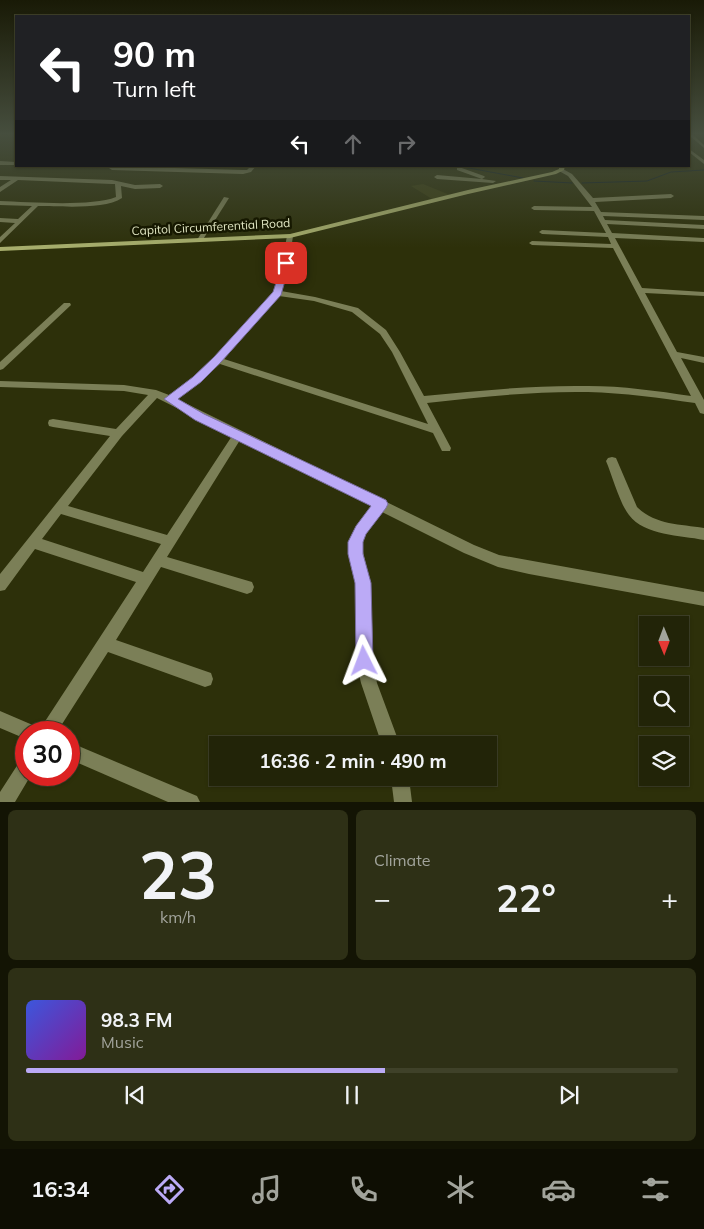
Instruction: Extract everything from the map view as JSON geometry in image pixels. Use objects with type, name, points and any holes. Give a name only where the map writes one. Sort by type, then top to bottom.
[{"type":"main road","name":"Capitol Circumferential Road","points":[[0,249],[290,236],[502,185],[546,172]]},
{"type":"street","points":[[469,172],[502,185]]},
{"type":"street","points":[[567,172],[591,200],[598,212],[704,410]]},
{"type":"street","points":[[437,177],[493,181]]},
{"type":"street","points":[[0,178],[160,186]]},
{"type":"street","points":[[0,190],[16,179]]},
{"type":"street","points":[[0,203],[37,204],[115,201],[119,198],[118,183]]},
{"type":"street","points":[[591,200],[671,196]]},
{"type":"street","points":[[200,240],[226,198]]},
{"type":"street","points":[[0,241],[37,204]]},
{"type":"street","points":[[534,208],[704,218]]},
{"type":"street","points":[[0,220],[19,221]]},
{"type":"street","points":[[603,222],[704,227]]},
{"type":"street","points":[[542,232],[704,240]]},
{"type":"street","points":[[565,234],[570,244]]},
{"type":"street","points":[[170,399],[197,380],[218,360],[278,293],[283,277],[290,236]]},
{"type":"street","points":[[532,243],[616,246]]},
{"type":"street","points":[[640,290],[704,294]]},
{"type":"street","points":[[278,293],[315,299],[362,314],[388,338],[446,448]]},
{"type":"street","points":[[0,367],[67,305]]},
{"type":"street","points":[[674,354],[704,360]]},
{"type":"street","points":[[218,360],[436,430]]},
{"type":"street","points":[[0,384],[124,388],[156,394],[170,399],[199,417],[381,504],[469,549],[498,561],[704,599]]},
{"type":"street","points":[[420,400],[508,392],[574,389],[604,390],[699,400]]},
{"type":"street","points":[[0,585],[118,433],[156,394]]},
{"type":"street","points":[[53,424],[118,433]]},
{"type":"street","points":[[55,721],[238,435]]},
{"type":"street","points":[[612,461],[632,510],[643,521],[704,534]]},
{"type":"street","points":[[381,504],[361,530],[356,542],[356,554],[363,583],[364,661],[369,683],[388,736]]},
{"type":"street","points":[[58,508],[170,540]]},
{"type":"street","points":[[32,542],[146,579]]},
{"type":"street","points":[[158,560],[247,587]]},
{"type":"street","points":[[104,643],[205,679]]},
{"type":"street","points":[[0,719],[15,726]]},
{"type":"street","points":[[80,755],[191,802]]},
{"type":"street","points":[[4,802],[15,784]]},
{"type":"street","points":[[401,786],[403,802]]},
{"type":"shaded area","points":[[423,184],[450,195],[432,199],[411,186]]},
{"type":"waterway","points":[[493,172],[523,178]]},
{"type":"waterway","points":[[582,183],[647,181],[670,172]]},
{"type":"waterway","points":[[534,181],[572,183]]},
{"type":"route","points":[[286,263],[278,293],[218,360],[197,380],[170,399],[199,417],[381,504],[361,530],[356,542],[356,554],[363,583],[364,661]]}]
